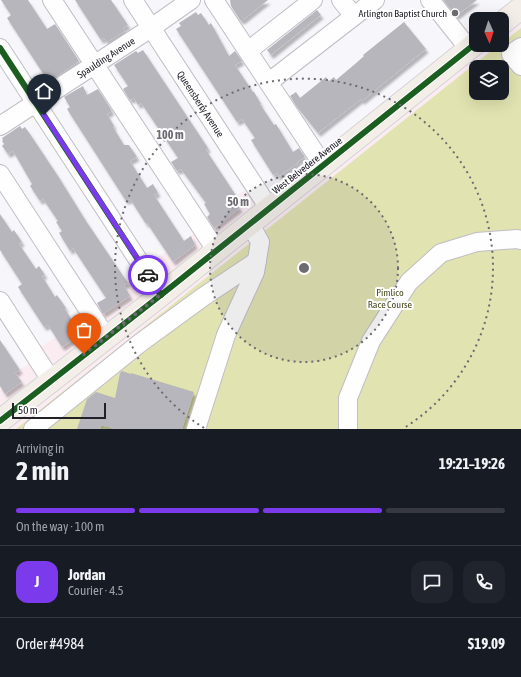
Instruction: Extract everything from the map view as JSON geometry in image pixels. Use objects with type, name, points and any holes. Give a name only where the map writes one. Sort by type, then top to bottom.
[{"type":"main road","points":[[509,17],[521,8]]},
{"type":"main road","name":"West Belvedere Avenue","points":[[0,421],[250,224],[469,48]]},
{"type":"street","points":[[52,0],[216,250]]},
{"type":"street","name":"Queensberry Avenue","points":[[133,0],[269,208]]},
{"type":"street","name":"Spaulding Avenue","points":[[0,126],[151,28],[191,0]]},
{"type":"street","points":[[214,0],[323,165]]},
{"type":"street","points":[[248,51],[313,0]]},
{"type":"street","points":[[341,0],[354,16]]},
{"type":"street","points":[[269,82],[375,0]]},
{"type":"street","points":[[430,0],[469,43]]},
{"type":"street","points":[[518,0],[521,3]]},
{"type":"street","points":[[521,47],[511,54],[521,66]]},
{"type":"street","points":[[0,48],[160,295]]},
{"type":"street","points":[[0,174],[106,337]]},
{"type":"street","points":[[196,429],[226,335],[255,272],[260,242],[250,224]]},
{"type":"street","points":[[348,429],[348,398],[371,341],[409,282],[441,253],[478,242],[516,239],[521,240]]},
{"type":"street","points":[[33,429],[140,343],[203,297],[257,261]]},
{"type":"street","points":[[0,301],[51,380]]},
{"type":"shaded area","points":[[521,8],[521,28],[509,37],[509,17]]},
{"type":"shaded area","points":[[469,50],[469,52],[490,52],[480,60],[469,60],[469,69],[16,429],[0,429],[0,383],[38,357],[34,351],[91,315],[91,308],[133,279],[154,260],[201,229],[197,223],[255,183],[270,206]]},
{"type":"green space","name":"Pimlico Race Course","points":[[521,28],[521,429],[16,429],[469,68],[469,100],[509,100],[509,60],[480,60],[490,52],[509,52],[509,37]]},
{"type":"building","points":[[1,0],[28,0],[47,29],[55,24],[79,61],[52,80],[51,78],[48,81],[7,18],[11,15]]},
{"type":"building","points":[[75,0],[111,0],[128,25],[123,28],[125,31],[107,42],[104,38],[101,40]]},
{"type":"building","points":[[230,0],[268,0],[243,20],[240,20],[231,6]]},
{"type":"building","name":"Arlington Baptist Church","points":[[443,0],[477,0],[456,16]]},
{"type":"building","points":[[317,10],[321,15],[271,55],[267,50]]},
{"type":"building","points":[[196,12],[198,15],[201,13],[209,25],[211,23],[229,56],[235,51],[242,61],[235,65],[254,92],[260,104],[274,125],[276,124],[293,152],[299,148],[305,157],[279,176],[277,173],[273,175],[251,140],[255,138],[242,119],[237,122],[176,29],[181,26],[179,23]]},
{"type":"building","points":[[404,22],[426,49],[362,101],[361,99],[318,133],[290,96],[296,92],[300,98],[326,77],[329,81],[334,77],[336,80],[364,56],[363,55]]},
{"type":"building","points":[[143,50],[208,148],[206,150],[237,197],[233,200],[240,208],[214,228],[207,217],[210,214],[204,204],[206,203],[181,169],[177,171],[171,162],[178,158],[141,103],[138,105],[134,98],[130,100],[123,89],[128,86],[114,65],[136,51],[138,53]]},
{"type":"building","points":[[83,86],[87,95],[98,89],[112,111],[107,114],[114,126],[113,127],[124,145],[129,145],[137,157],[130,161],[147,188],[153,184],[158,193],[154,195],[184,241],[191,236],[195,245],[173,262],[130,199],[126,201],[67,109],[70,107],[64,97]]},
{"type":"building","points":[[20,126],[22,129],[25,127],[30,134],[128,283],[124,285],[130,296],[103,314],[97,303],[106,298],[73,248],[70,251],[59,233],[62,231],[56,222],[58,221],[43,199],[40,201],[30,186],[32,184],[13,151],[8,154],[2,146],[4,144],[2,138]]},
{"type":"building","points":[[0,214],[12,232],[14,230],[22,242],[19,244],[36,269],[39,266],[45,275],[42,276],[55,297],[57,295],[66,308],[65,309],[81,335],[62,347],[48,325],[44,327],[18,287],[22,284],[0,250]]},
{"type":"building","points":[[0,340],[20,370],[15,373],[22,382],[5,394],[0,386]]},
{"type":"building","points":[[122,371],[194,392],[182,429],[115,429],[101,425],[100,429],[77,429],[87,399],[96,392],[115,398],[120,373]]},
{"type":"cycle path","points":[[0,48],[161,295]]},
{"type":"cycle path","points":[[0,421],[161,295],[469,49]]},
{"type":"way so far","points":[[84,354],[160,295],[148,275]]},
{"type":"place","name":"Arlington Baptist Church","points":[[455,13]]},
{"type":"route","points":[[44,115],[148,275]]}]
